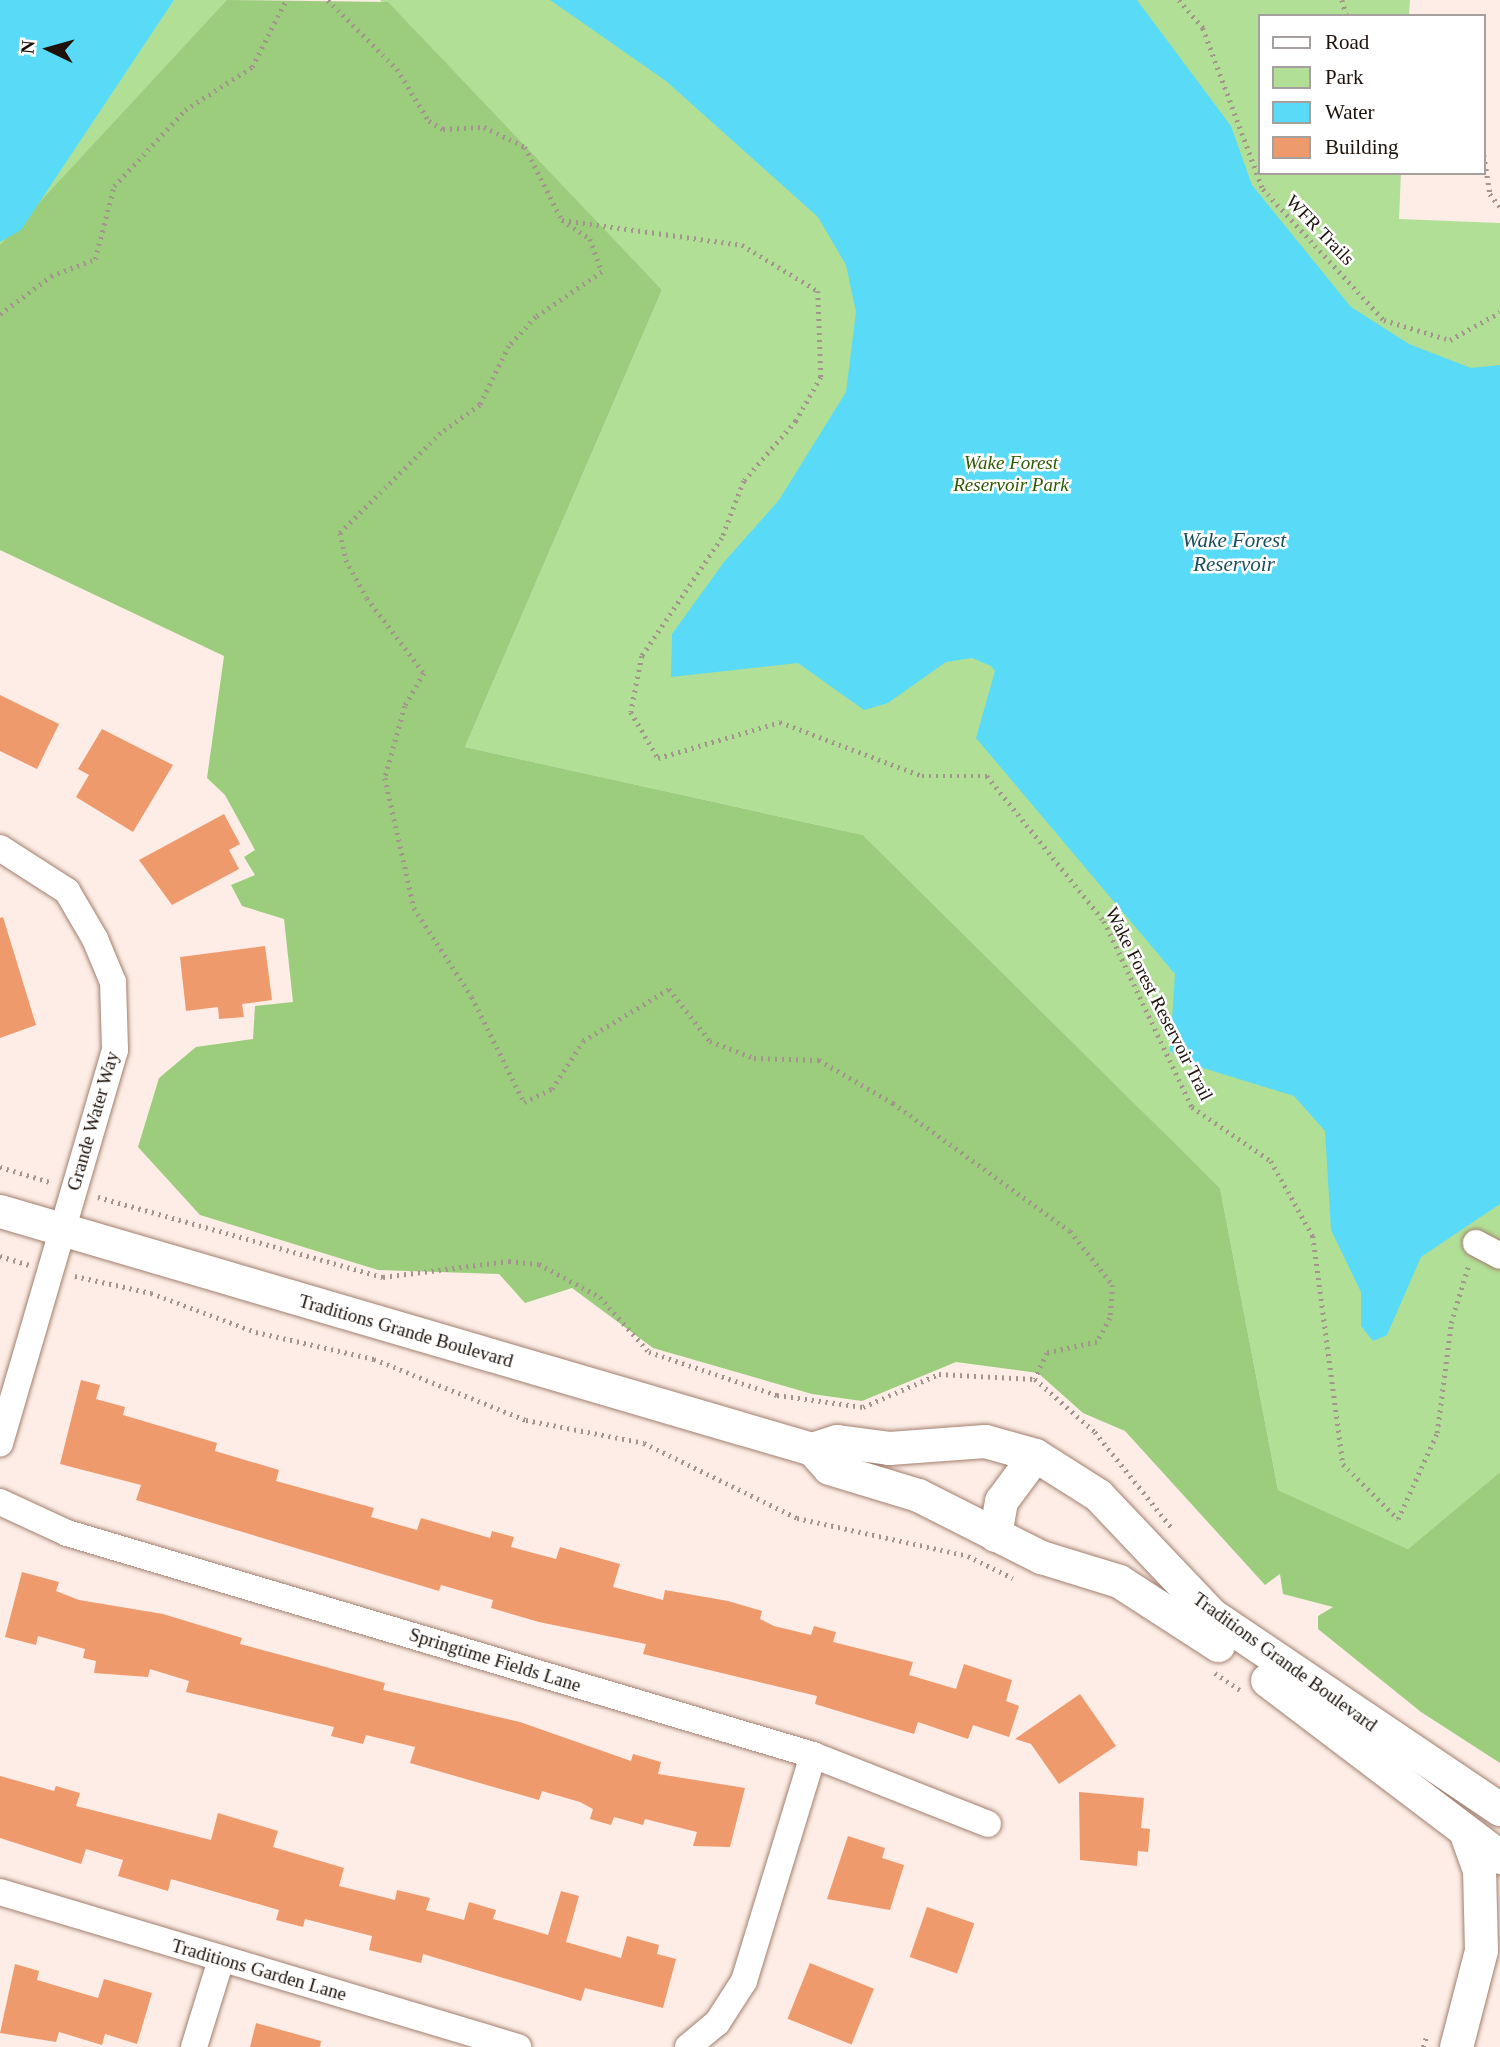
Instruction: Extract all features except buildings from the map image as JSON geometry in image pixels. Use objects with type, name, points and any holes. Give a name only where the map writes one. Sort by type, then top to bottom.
[{"type":"main road","name":"Traditions Grande Boulevard","points":[[0,1211],[812,1449],[829,1468],[918,1495],[995,1535],[1147,1596],[1500,1857]]},
{"type":"main road","name":"Traditions Grande Boulevard","points":[[812,1449],[837,1441],[888,1448],[985,1441],[1035,1455],[1098,1495],[1212,1615],[1500,1809]]},
{"type":"main road","points":[[995,1535],[1001,1501],[1035,1455]]},
{"type":"main road","points":[[1456,2047],[1491,1941],[1479,1870],[1465,1830]]},
{"type":"street","name":"Grande Water Way","points":[[0,848],[67,891],[113,982],[115,1049],[0,1444]]},
{"type":"street","points":[[1476,1242],[1500,1256]]},
{"type":"street","name":"Springtime Fields Lane","points":[[0,1502],[67,1533],[813,1755],[988,1824]]},
{"type":"street","points":[[688,2047],[717,2023],[744,1981],[813,1755]]},
{"type":"street","name":"Traditions Garden Lane","points":[[0,1892],[518,2047]]},
{"type":"street","points":[[194,2047],[220,1960]]},
{"type":"path","points":[[0,314],[51,276],[95,259],[114,186],[185,110],[252,67],[286,0]]},
{"type":"path","points":[[328,0],[397,69],[429,121],[443,129],[484,127],[525,147],[562,220],[590,239],[602,272],[536,317],[509,346],[480,405],[441,433],[340,533],[346,560],[367,598],[424,673],[405,706],[385,778],[414,908],[472,997],[524,1102],[552,1089],[583,1041],[669,989],[710,1041],[754,1058],[819,1060],[893,1103],[1070,1231],[1113,1285],[1110,1318],[1097,1342],[1047,1353],[1035,1379]]},
{"type":"path","name":"WFR Trails","points":[[1179,0],[1203,28],[1263,189],[1384,320],[1450,340],[1500,312]]},
{"type":"path","points":[[1486,168],[1490,194],[1500,207]]},
{"type":"path","name":"Wake Forest Reservoir Trail","points":[[562,220],[742,245],[818,291],[821,377],[796,421],[744,481],[722,538],[642,656],[631,712],[658,758],[780,722],[922,776],[987,776],[1104,921],[1192,1107],[1271,1161],[1313,1236],[1343,1464],[1398,1519],[1437,1433],[1451,1323],[1476,1242]]},
{"type":"path","points":[[0,1167],[57,1185]]},
{"type":"path","points":[[95,1196],[383,1277],[509,1261],[539,1264],[600,1297],[649,1352],[777,1395],[863,1407],[939,1374],[1035,1379],[1095,1432],[1177,1536]]},
{"type":"path","points":[[0,1256],[33,1266]]},
{"type":"path","points":[[76,1276],[150,1293],[256,1332],[374,1359],[526,1420],[644,1443],[797,1518],[968,1556],[1026,1582]]},
{"type":"path","points":[[1207,1667],[1248,1695]]},
{"type":"path","points":[[1423,2047],[1431,2022]]},
{"type":"green space","points":[[0,0],[228,0],[0,246]]},
{"type":"green space","points":[[227,0],[388,2],[662,290],[465,747],[863,835],[1220,1188],[1278,1490],[1408,1549],[1500,1472],[1500,1763],[1421,1712],[1318,1629],[1318,1616],[1333,1607],[1283,1594],[1280,1574],[1265,1585],[1125,1431],[1083,1413],[1038,1373],[956,1362],[862,1401],[812,1394],[653,1348],[572,1288],[525,1303],[499,1274],[378,1270],[200,1215],[138,1147],[159,1078],[196,1047],[253,1039],[255,1006],[293,1002],[284,919],[242,906],[231,885],[255,875],[244,857],[255,850],[225,795],[207,778],[224,656],[0,550],[0,245]]},
{"type":"green space","name":"Wake Forest Reservoir","points":[[380,0],[1410,0],[1409,14],[1258,14],[1258,175],[1401,175],[1399,219],[1500,223],[1500,1472],[1408,1549],[1278,1490],[1220,1188],[863,835],[465,747],[662,290]]},
{"type":"water","points":[[0,0],[174,0],[21,230],[0,242]]},
{"type":"water","name":"Wake Forest Reservoir","points":[[550,0],[1137,0],[1231,126],[1252,185],[1351,307],[1409,344],[1471,368],[1500,365],[1500,1204],[1421,1257],[1387,1335],[1373,1341],[1361,1326],[1361,1292],[1331,1230],[1325,1131],[1294,1096],[1190,1064],[1170,1051],[1175,974],[976,738],[995,671],[991,666],[972,658],[946,662],[888,703],[864,710],[798,663],[671,677],[672,634],[724,562],[779,500],[846,392],[856,312],[846,265],[818,217],[666,81]]},
{"type":"park label","name":"Wake Forest Reservoir Park","points":[[1011,474]]}]
